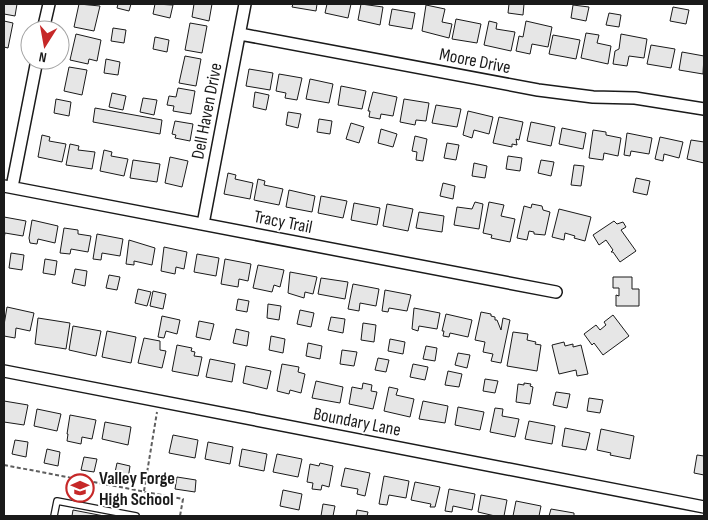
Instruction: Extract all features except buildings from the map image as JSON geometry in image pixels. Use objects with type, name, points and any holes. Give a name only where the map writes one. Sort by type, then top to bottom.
[{"type":"street","points":[[45,20],[49,4]]},
{"type":"street","name":"Dell Haven Drive","points":[[203,224],[245,4]]},
{"type":"street","name":"Moore Drive","points":[[240,34],[538,90],[593,97],[635,98],[704,109]]},
{"type":"street","points":[[8,186],[35,70]]},
{"type":"street","name":"Tracy Trail","points":[[8,186],[556,292]]},
{"type":"street","name":"Boundary Lane","points":[[4,371],[704,506]]},
{"type":"lane","points":[[54,516],[57,501],[136,516]]},
{"type":"path","points":[[144,492],[157,412]]},
{"type":"path","points":[[4,465],[183,500],[180,516]]},
{"type":"place","name":"Valley Forge High School","points":[[80,488]]}]
